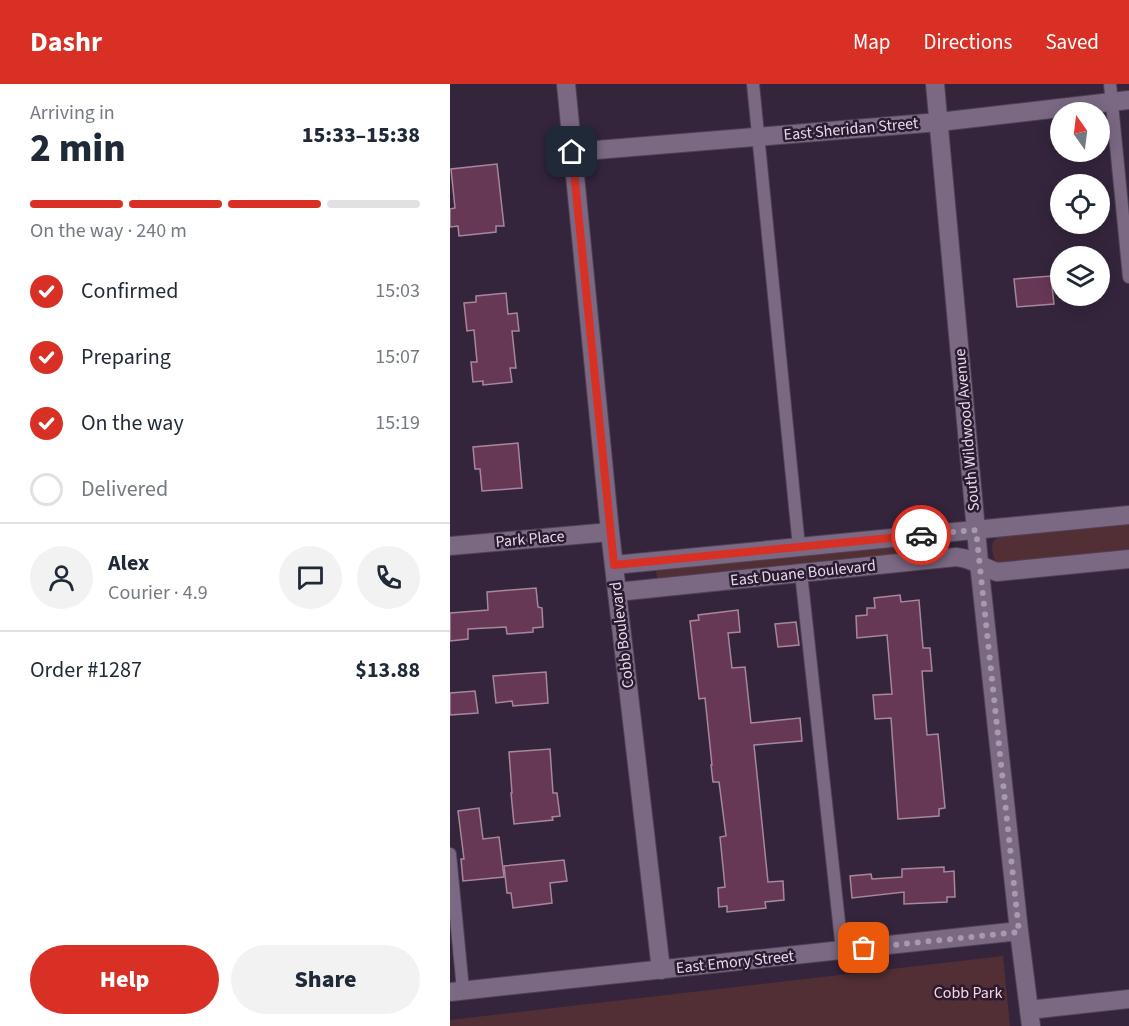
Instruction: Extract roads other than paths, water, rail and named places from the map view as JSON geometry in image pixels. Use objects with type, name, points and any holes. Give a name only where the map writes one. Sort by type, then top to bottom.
[{"type":"street","name":"Cobb Boulevard","points":[[566,84],[610,532],[661,970]]},
{"type":"street","name":"South Wildwood Avenue","points":[[935,84],[979,563],[1030,1018]]},
{"type":"street","name":"East Sheridan Street","points":[[572,152],[939,122],[1117,95]]},
{"type":"street","name":"East Duane Boulevard","points":[[614,565],[1129,514]]},
{"type":"street","name":"Park Place","points":[[450,546],[610,532]]},
{"type":"street","name":"East Duane Boulevard","points":[[617,592],[956,557],[969,558],[997,572],[1129,559]]},
{"type":"street","name":"East Emory Street","points":[[457,991],[1019,932]]},
{"type":"street","points":[[1030,1018],[1129,999]]},
{"type":"lane","points":[[753,84],[799,547]]},
{"type":"lane","points":[[1117,95],[1129,277]]},
{"type":"lane","points":[[801,573],[842,950]]},
{"type":"lane","points":[[450,854],[457,991]]},
{"type":"park label","name":"Cobb Park","points":[[968,993]]}]
